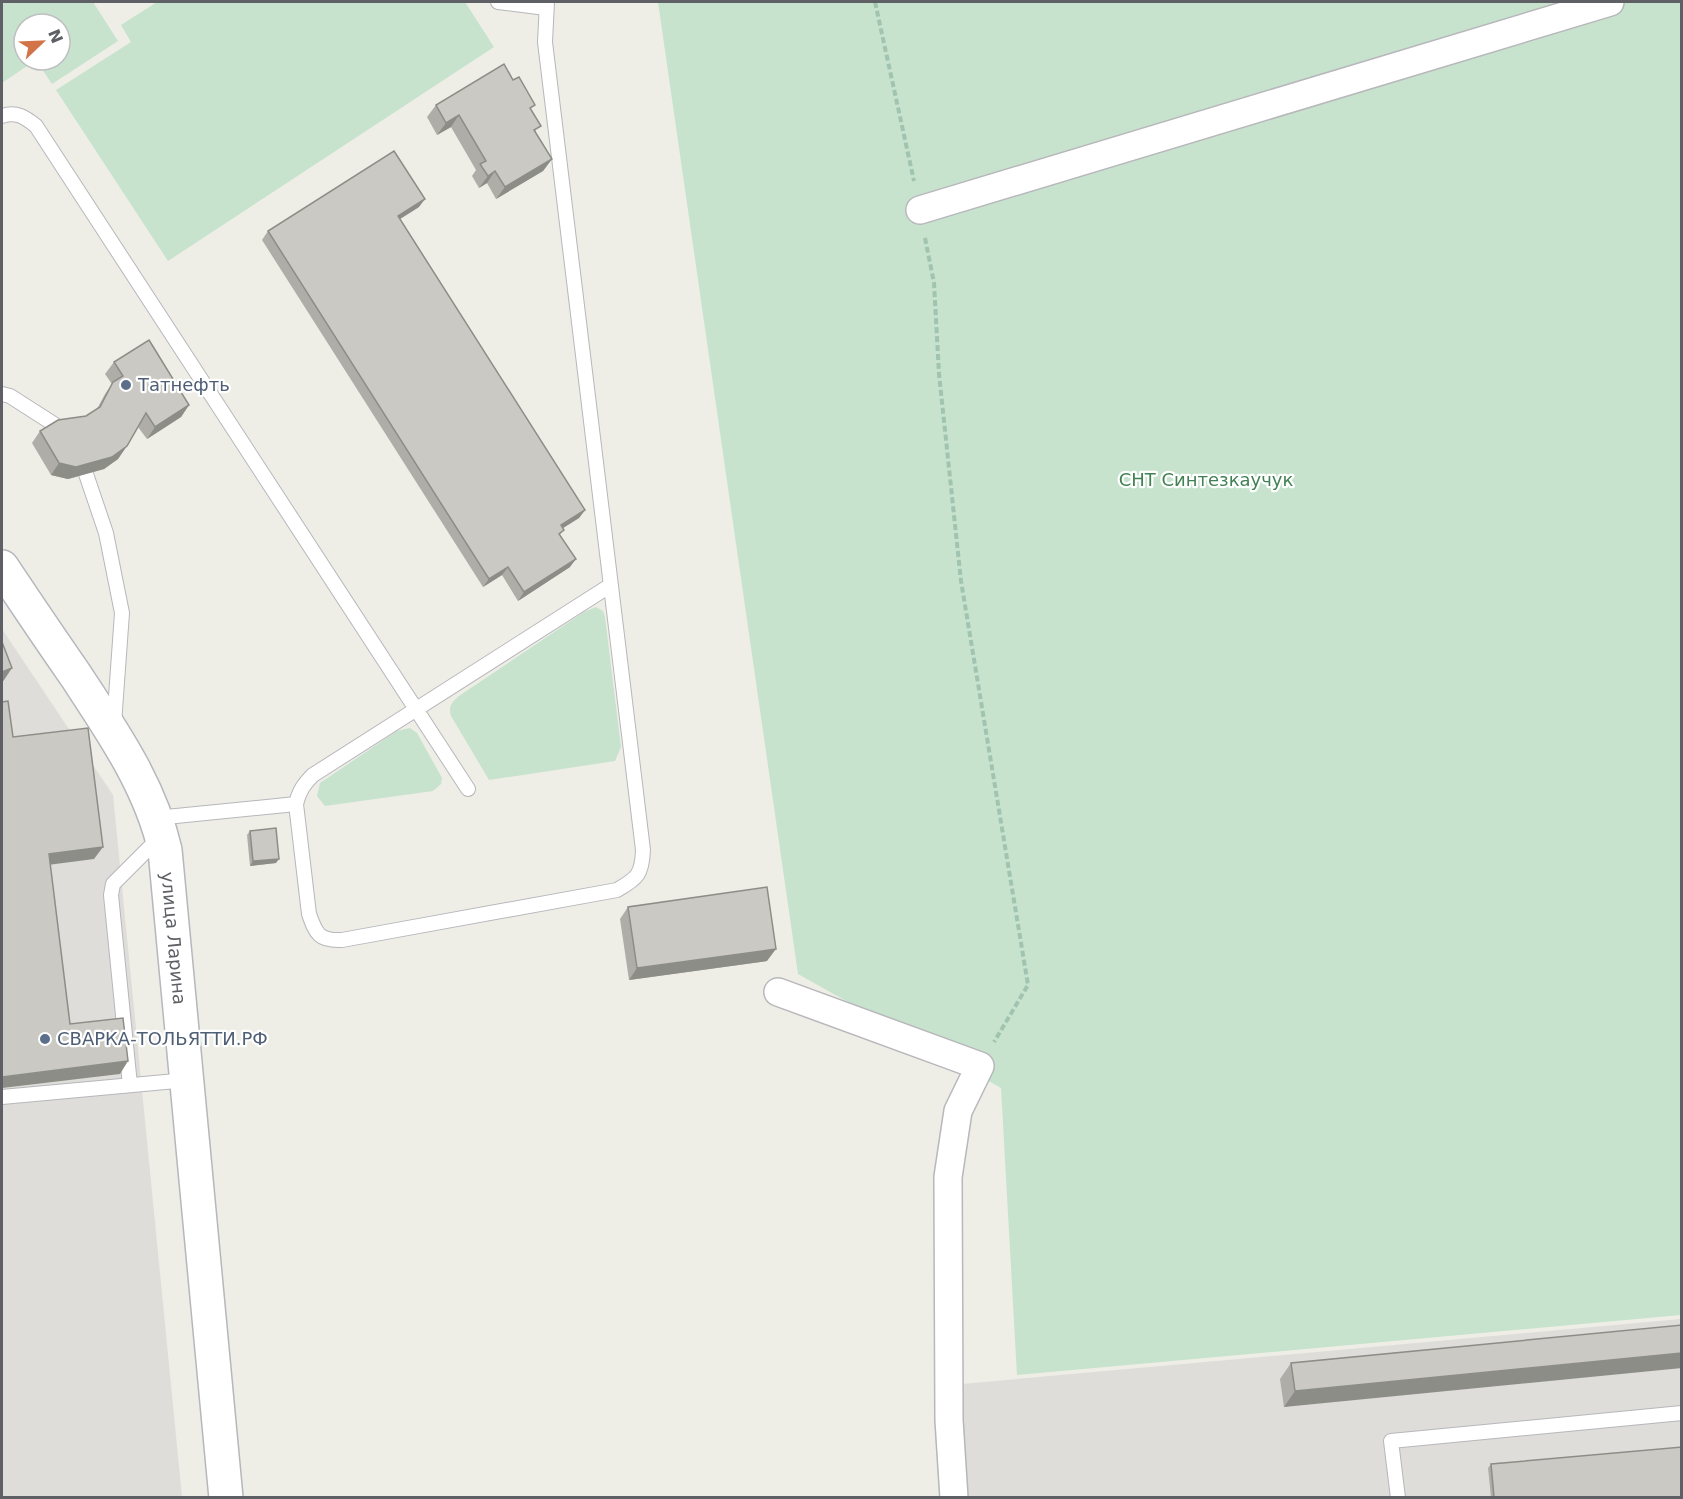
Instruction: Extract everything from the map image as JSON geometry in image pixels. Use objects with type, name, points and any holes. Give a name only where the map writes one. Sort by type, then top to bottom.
[{"type":"main road","name":"улица Ларина","points":[[2,567],[114,733],[146,792],[165,850],[226,1497]]},
{"type":"street","points":[[920,210],[1610,2]]},
{"type":"street","points":[[778,992],[980,1066],[958,1111],[948,1177],[949,1420],[954,1497]]},
{"type":"lane","points":[[498,2],[546,5],[544,42],[611,585],[643,850],[642,866],[638,875],[631,882],[617,890],[342,940],[327,941],[320,936],[309,914],[296,804],[298,793],[313,775],[611,585]]},
{"type":"lane","points":[[2,116],[18,114],[36,126],[468,789]]},
{"type":"lane","points":[[2,394],[10,396],[63,430]]},
{"type":"lane","points":[[86,474],[106,533],[122,613],[114,733]]},
{"type":"lane","points":[[130,1085],[111,895],[113,884],[159,827],[296,804]]},
{"type":"lane","points":[[2,1097],[187,1080]]},
{"type":"lane","points":[[1398,1497],[1391,1441],[1682,1413]]},
{"type":"path","points":[[875,2],[934,283],[939,374],[961,580],[1028,985],[980,1066]]},
{"type":"shaded area","points":[[2,629],[113,795],[182,1497],[2,1497]]},
{"type":"shaded area","points":[[1681,1319],[1681,1497],[952,1497],[951,1385]]},
{"type":"green space","points":[[2,2],[93,2],[118,41],[72,71],[72,12],[12,12],[12,72],[18,72],[2,83]]},
{"type":"green space","points":[[157,2],[465,2],[494,47],[168,261],[56,90],[131,42],[121,25]]},
{"type":"green space","name":"СНТ Синтезкаучук","points":[[658,2],[1681,2],[1681,1315],[1017,1375],[1001,1088],[798,974]]},
{"type":"green space","points":[[44,72],[70,72],[52,84]]},
{"type":"green space","points":[[596,607],[603,611],[605,617],[621,747],[615,761],[489,780],[451,716],[451,704],[459,696],[584,612]]},
{"type":"green space","points":[[410,728],[417,733],[442,778],[441,784],[433,791],[325,806],[317,796],[320,783],[397,731]]},
{"type":"building","points":[[504,64],[513,80],[519,77],[535,105],[530,108],[541,126],[534,130],[552,159],[505,187],[495,171],[488,176],[480,164],[486,161],[459,115],[446,123],[436,105]]},
{"type":"building","points":[[394,151],[425,199],[398,216],[585,510],[561,525],[564,530],[559,534],[576,559],[524,592],[508,567],[489,579],[268,231]]},
{"type":"building","points":[[149,340],[189,405],[155,427],[146,413],[127,446],[112,457],[76,467],[59,463],[40,431],[58,420],[86,416],[100,407],[113,382],[123,376],[114,362]]},
{"type":"building","points":[[2,642],[12,668],[2,672]]},
{"type":"building","points":[[8,701],[13,737],[88,728],[103,847],[49,854],[70,1024],[123,1018],[128,1061],[2,1077],[2,702]]},
{"type":"building","points":[[276,828],[279,859],[253,861],[250,831]]},
{"type":"building","points":[[767,887],[776,949],[637,968],[628,907]]},
{"type":"building","points":[[1682,1325],[1682,1353],[1295,1391],[1291,1363]]},
{"type":"building","points":[[1682,1447],[1682,1497],[1494,1497],[1491,1464]]},
{"type":"place","name":"Татнефть","points":[[126,385]]},
{"type":"place","name":"СВАРКА-ТОЛЬЯТТИ.РФ","points":[[45,1039]]}]
